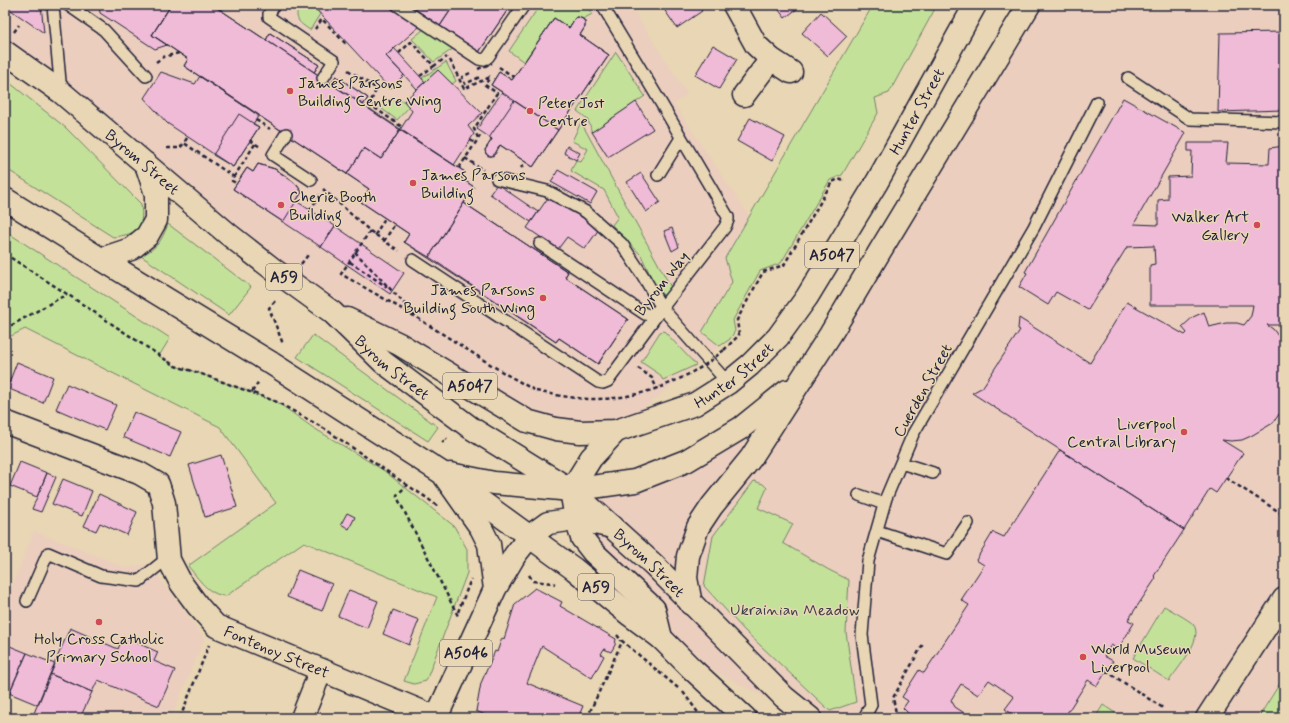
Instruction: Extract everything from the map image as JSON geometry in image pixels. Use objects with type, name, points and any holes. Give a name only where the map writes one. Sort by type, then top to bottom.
[{"type":"main road","points":[[734,5],[756,45],[771,59],[791,72]]},
{"type":"main road","name":"Hunter Street","points":[[332,312],[399,344],[527,421],[556,429],[580,432],[616,431],[695,404],[728,383],[750,366],[778,337],[807,297],[877,182],[975,5]]},
{"type":"main road","name":"A5047","points":[[692,604],[686,578],[688,556],[698,527],[712,506],[752,458],[830,336],[880,250],[1029,5]]},
{"type":"main road","name":"Byrom Street","points":[[5,52],[61,92],[228,234],[274,270],[332,312],[383,362],[471,428],[572,490],[654,565],[784,697],[810,718]]},
{"type":"main road","points":[[744,95],[771,59]]},
{"type":"main road","points":[[101,259],[131,249],[147,236],[156,220],[156,194],[146,164]]},
{"type":"main road","name":"A59","points":[[5,199],[277,368],[442,473],[574,569],[630,615],[661,638],[745,718]]},
{"type":"main road","name":"A5047","points":[[572,490],[635,481],[686,461],[741,428],[802,379]]},
{"type":"main road","name":"Fontenoy Street","points":[[5,422],[139,473],[158,484],[164,503],[169,560],[181,583],[198,606],[216,626],[436,718]]},
{"type":"main road","name":"A5047","points":[[572,490],[592,458],[616,431]]},
{"type":"main road","points":[[442,473],[494,483],[572,490],[576,519],[582,538],[593,552],[654,609],[661,638]]},
{"type":"main road","points":[[442,473],[474,518],[489,544],[495,589]]},
{"type":"main road","name":"A5046","points":[[436,718],[495,589],[515,555],[530,536],[548,524],[576,519],[613,527]]},
{"type":"main road","points":[[1206,718],[1284,599]]},
{"type":"main road","points":[[302,718],[322,670]]},
{"type":"lane","points":[[52,5],[61,92]]},
{"type":"lane","points":[[68,5],[104,30],[146,76]]},
{"type":"lane","points":[[274,5],[269,14],[271,18],[334,61],[323,78]]},
{"type":"lane","points":[[397,5],[479,59],[485,65],[488,57],[524,5]]},
{"type":"lane","name":"Byrom Way","points":[[413,260],[600,383],[608,381],[725,227],[728,220],[726,214],[602,5]]},
{"type":"lane","points":[[1128,78],[1190,119],[1284,122]]},
{"type":"lane","name":"Cuerden Street","points":[[864,718],[871,705],[862,635],[868,561],[884,504],[913,434],[1034,227],[1097,102]]},
{"type":"lane","points":[[286,134],[272,155],[311,180]]},
{"type":"lane","points":[[658,175],[682,138]]},
{"type":"lane","points":[[497,179],[547,191],[584,210],[622,244],[662,308],[728,383]]},
{"type":"lane","points":[[540,244],[645,314],[650,315],[662,308]]},
{"type":"lane","points":[[901,464],[933,473]]},
{"type":"lane","points":[[859,495],[884,504]]},
{"type":"lane","points":[[877,531],[947,554],[968,523]]},
{"type":"lane","points":[[27,601],[48,553],[101,576],[139,581],[169,557]]},
{"type":"path","points":[[322,19],[345,43],[347,43]]},
{"type":"path","points":[[399,53],[411,42],[434,66]]},
{"type":"path","points":[[420,76],[461,47]]},
{"type":"path","points":[[146,76],[157,60],[179,53]]},
{"type":"path","points":[[448,56],[464,89],[490,77]]},
{"type":"path","points":[[334,61],[374,87],[376,90],[370,103],[372,106],[402,127]]},
{"type":"path","points":[[490,77],[488,73],[465,84],[462,77],[485,65],[514,77]]},
{"type":"path","points":[[478,138],[474,129],[497,93],[485,84],[490,77]]},
{"type":"path","points":[[459,168],[482,133]]},
{"type":"path","points":[[167,148],[180,148],[187,138]]},
{"type":"path","points":[[470,140],[475,143]]},
{"type":"path","points":[[184,143],[234,177]]},
{"type":"path","points":[[236,183],[232,181],[255,144]]},
{"type":"path","points":[[465,158],[497,179]]},
{"type":"path","points":[[370,231],[341,274],[419,319],[504,373],[536,391],[564,397],[594,399],[624,397],[657,390],[695,371],[724,350],[739,335],[737,320],[763,272],[784,265],[832,182],[840,179],[845,182]]},
{"type":"path","points":[[311,180],[375,235],[413,260]]},
{"type":"path","points":[[310,210],[323,189]]},
{"type":"path","points":[[375,235],[385,218]]},
{"type":"path","points":[[384,241],[395,224]]},
{"type":"path","points":[[355,252],[419,319]]},
{"type":"path","points":[[5,254],[175,366],[196,372],[277,402],[325,429],[427,498]]},
{"type":"path","points":[[298,268],[308,255]]},
{"type":"path","points":[[350,262],[392,291]]},
{"type":"path","points":[[5,329],[67,294]]},
{"type":"path","points":[[275,301],[269,308],[283,344]]},
{"type":"path","points":[[636,367],[652,378],[657,390]]},
{"type":"path","points":[[252,392],[260,380]]},
{"type":"path","points":[[1226,478],[1284,515]]},
{"type":"path","points":[[412,488],[415,484]]},
{"type":"path","points":[[407,485],[397,494],[397,497],[457,615],[472,640]]},
{"type":"path","points":[[515,555],[533,581],[552,583],[558,586]]},
{"type":"path","points":[[457,615],[473,574]]},
{"type":"path","points":[[180,718],[216,626]]},
{"type":"path","points":[[613,631],[621,640],[699,706]]},
{"type":"path","points":[[587,718],[621,644],[621,640]]},
{"type":"path","points":[[897,718],[893,698],[923,644]]},
{"type":"path","points":[[1106,671],[1163,708]]},
{"type":"path","points":[[682,692],[702,718]]},
{"type":"shaded area","points":[[5,5],[630,5],[687,94],[674,104],[781,263],[760,271],[733,320],[735,331],[730,339],[616,431],[556,429],[332,312],[5,53]]},
{"type":"shaded area","points":[[1031,5],[1284,5],[1284,718],[805,718],[633,629],[571,490],[635,481],[802,379]]},
{"type":"shaded area","name":"Holy Cross Catholic Primary School","points":[[34,531],[127,568],[153,563],[160,580],[181,606],[204,639],[171,718],[32,718],[38,705],[9,693],[5,644],[5,603]]},
{"type":"green space","points":[[300,5],[312,5],[320,14],[310,30],[298,20],[297,13]]},
{"type":"green space","points":[[540,5],[586,5],[592,14],[583,19],[578,17],[575,18],[569,28],[554,18],[524,62],[509,51]]},
{"type":"green space","points":[[873,5],[937,5],[889,93],[875,98],[878,113],[842,175],[830,180],[781,263],[760,271],[733,320],[735,331],[730,339],[720,346],[702,332],[732,282],[725,258]]},
{"type":"green space","points":[[424,29],[454,48],[434,62],[412,39]]},
{"type":"green space","points":[[616,52],[645,96],[592,132],[587,119],[577,111]]},
{"type":"green space","points":[[446,62],[456,81],[452,84],[438,70],[425,82],[422,78]]},
{"type":"green space","points":[[5,79],[66,128],[141,204],[142,212],[138,229],[122,236],[113,237],[5,168]]},
{"type":"green space","points":[[385,99],[404,101],[409,107],[397,120],[378,106]]},
{"type":"green space","points":[[581,122],[673,291],[670,294],[664,295],[658,292],[641,255],[612,225],[618,217],[604,190],[571,171],[576,160],[581,162],[588,149],[572,141]]},
{"type":"green space","points":[[168,224],[251,287],[229,315],[141,256],[155,247]]},
{"type":"green space","points":[[5,231],[170,338],[159,356],[175,366],[196,372],[277,402],[312,427],[383,470],[454,526],[467,549],[467,573],[426,681],[414,684],[404,681],[437,597],[304,542],[226,596],[214,593],[204,586],[188,566],[276,503],[220,427],[25,329],[5,339]]},
{"type":"green space","points":[[664,331],[696,365],[663,380],[659,374],[641,362],[660,332]]},
{"type":"green space","points":[[313,335],[438,427],[428,441],[297,357]]},
{"type":"green space","name":"Ukrainian Meadow","points":[[754,481],[763,484],[767,488],[758,508],[793,524],[783,543],[849,580],[846,632],[856,702],[830,711],[744,630],[704,586],[713,536]]},
{"type":"green space","points":[[1164,606],[1191,622],[1196,630],[1193,645],[1169,681],[1133,658]]},
{"type":"green space","points":[[1284,677],[1284,718],[1258,718]]},
{"type":"green space","points":[[1103,705],[1123,718],[1095,718]]},
{"type":"building","points":[[41,5],[44,33],[5,6]]},
{"type":"building","points":[[99,5],[171,5],[152,35],[167,45],[155,49],[100,13]]},
{"type":"building","name":"James Parsons Building","points":[[171,5],[213,5],[465,172],[461,178],[474,187],[464,203],[568,272],[565,277],[628,319],[598,364],[559,338],[556,342],[404,242],[409,234],[361,202],[369,189],[184,66],[188,59],[152,35]]},
{"type":"building","name":"James Parsons Building Centre Wing","points":[[171,5],[213,5],[266,40],[270,33],[319,65],[314,72],[331,84],[336,76],[368,98],[363,105],[400,130],[381,159],[364,148],[347,174],[184,66],[188,59],[152,35]]},
{"type":"building","points":[[213,5],[225,5],[221,11]]},
{"type":"building","points":[[312,5],[388,5],[420,26],[386,56],[404,75],[390,89]]},
{"type":"building","points":[[409,5],[511,5],[479,52]]},
{"type":"building","points":[[409,5],[454,5],[440,26]]},
{"type":"building","points":[[454,5],[511,5],[479,52],[440,26]]},
{"type":"building","points":[[661,5],[698,5],[702,11],[677,28]]},
{"type":"building","points":[[775,5],[802,5],[785,18]]},
{"type":"building","points":[[821,12],[847,36],[828,56],[802,33]]},
{"type":"building","name":"Peter Jost Centre","points":[[578,17],[583,19],[585,22],[585,27],[580,35],[609,55],[533,167],[500,145],[495,154],[489,156],[486,154],[485,150],[492,139],[477,129],[502,92],[491,85],[499,72],[512,80],[554,18],[569,28],[575,18]]},
{"type":"building","name":"Peter Jost Centre","points":[[578,17],[583,19],[585,22],[585,27],[580,35],[609,55],[558,130],[491,85],[499,72],[512,80],[554,18],[569,28],[575,18]]},
{"type":"building","points":[[1284,32],[1284,110],[1218,112],[1220,33]]},
{"type":"building","points":[[270,33],[319,65],[314,72],[266,40]]},
{"type":"building","points":[[713,45],[737,59],[719,89],[695,75]]},
{"type":"building","points":[[394,48],[425,82],[417,89],[386,56]]},
{"type":"building","points":[[438,70],[482,113],[468,126],[474,134],[454,165],[400,130],[412,111],[404,101]]},
{"type":"building","points":[[161,72],[195,84],[200,76],[259,115],[253,124],[259,127],[233,167],[167,123],[144,98]]},
{"type":"building","points":[[336,76],[368,98],[363,105],[331,84]]},
{"type":"building","points":[[1123,98],[1186,133],[1134,224],[1158,225],[1158,200],[1168,199],[1168,177],[1191,176],[1192,151],[1188,151],[1188,143],[1228,143],[1226,163],[1269,164],[1270,148],[1284,146],[1284,325],[1267,325],[1273,329],[1284,344],[1284,407],[1273,423],[1251,436],[1242,440],[1222,440],[1243,453],[1216,493],[1210,489],[1184,530],[972,393],[982,388],[1020,330],[1018,329],[1019,318],[1090,363],[1127,302],[1185,335],[1187,333],[1182,327],[1193,317],[1204,312],[1209,327],[1226,323],[1237,323],[1244,325],[1251,316],[1253,305],[1150,305],[1150,265],[1155,264],[1154,246],[1127,247],[1088,310],[1056,292],[1048,305],[1019,287],[1027,273],[1025,272]]},
{"type":"building","points":[[514,101],[558,130],[533,167],[500,145],[495,154],[492,156],[486,154],[485,150],[492,139],[489,138]]},
{"type":"building","points":[[636,102],[653,129],[608,157],[592,132]]},
{"type":"building","points":[[239,114],[259,127],[233,167],[213,155]]},
{"type":"building","points":[[750,118],[785,137],[772,161],[737,141]]},
{"type":"building","points":[[400,130],[465,172],[461,178],[474,187],[429,257],[404,242],[409,234],[361,202],[369,189],[347,174],[364,148],[381,159]]},
{"type":"building","points":[[567,146],[580,153],[576,160],[564,153]]},
{"type":"building","name":"Cherie Booth Building","points":[[258,164],[275,169],[296,184],[302,192],[296,201],[335,226],[321,247],[233,189],[247,168],[253,172]]},
{"type":"building","name":"Cherie Booth Building","points":[[258,164],[275,169],[289,178],[302,192],[283,222],[233,189],[247,168],[253,172]]},
{"type":"building","points":[[558,170],[597,192],[590,204],[551,182]]},
{"type":"building","points":[[641,173],[660,202],[646,212],[627,182]]},
{"type":"building","points":[[497,184],[538,212],[531,222],[490,194]]},
{"type":"building","points":[[550,195],[599,229],[585,249],[567,237],[558,249],[527,228]]},
{"type":"building","name":"James Parsons Building South Wing","points":[[464,203],[568,272],[565,277],[628,319],[598,364],[559,338],[556,342],[429,257]]},
{"type":"building","points":[[335,226],[404,273],[390,294],[321,247]]},
{"type":"building","points":[[672,228],[679,247],[672,251],[664,231]]},
{"type":"building","points":[[17,362],[53,377],[43,403],[7,388]]},
{"type":"building","points":[[67,384],[116,405],[105,430],[56,409]]},
{"type":"building","points":[[134,412],[181,432],[170,457],[123,437]]},
{"type":"building","points":[[1060,450],[1184,530],[1154,576],[1156,578],[1128,620],[1134,623],[1118,649],[1111,645],[1104,656],[1113,661],[1097,686],[1088,680],[1064,718],[1018,718],[1005,709],[1014,697],[989,680],[978,695],[961,684],[951,700],[955,707],[972,718],[913,718],[903,708],[908,701],[902,697],[919,670],[924,673],[969,605],[961,600],[984,565],[976,560],[993,532],[1004,537]]},
{"type":"building","points":[[221,455],[237,507],[205,517],[189,465]]},
{"type":"building","points":[[20,462],[47,473],[37,497],[10,486]]},
{"type":"building","points":[[47,473],[56,477],[41,512],[32,509]]},
{"type":"building","points":[[63,479],[92,491],[82,516],[52,504]]},
{"type":"building","points":[[99,494],[137,512],[127,535],[100,523],[96,531],[84,526]]},
{"type":"building","points":[[347,513],[355,517],[349,529],[341,524]]},
{"type":"building","points":[[298,570],[332,584],[322,611],[287,597]]},
{"type":"building","points":[[535,588],[562,602],[560,606],[616,639],[615,645],[611,652],[604,649],[601,654],[604,656],[592,678],[542,646],[527,683],[583,706],[578,718],[492,718],[476,711],[481,683],[495,651],[497,652],[502,638],[504,639],[515,604]]},
{"type":"building","points":[[349,590],[378,601],[367,628],[338,616]]},
{"type":"building","points":[[393,610],[419,620],[409,645],[383,634]]},
{"type":"building","name":"Holy Cross Catholic Primary School","points":[[70,628],[118,649],[123,637],[158,652],[154,661],[175,670],[159,706],[98,680],[92,692],[50,674]]},
{"type":"building","points":[[5,644],[27,653],[5,703]]},
{"type":"building","name":"Holy Cross Catholic Primary School","points":[[27,653],[55,664],[38,705],[9,693]]},
{"type":"building","name":"Holy Cross Catholic Primary School","points":[[50,674],[92,692],[80,718],[32,718]]},
{"type":"place","name":"James Parsons Building Centre Wing","points":[[290,91]]},
{"type":"place","name":"Peter Jost Centre","points":[[530,111]]},
{"type":"place","name":"James Parsons Building","points":[[413,183]]},
{"type":"place","name":"Cherie Booth Building","points":[[281,205]]},
{"type":"place","name":"Walker Art Gallery","points":[[1257,225]]},
{"type":"place","name":"James Parsons Building South Wing","points":[[543,298]]},
{"type":"place","name":"Liverpool Central Library","points":[[1184,432]]},
{"type":"place","name":"Holy Cross Catholic Primary School","points":[[99,622]]},
{"type":"place","name":"World Museum Liverpool","points":[[1083,657]]}]
